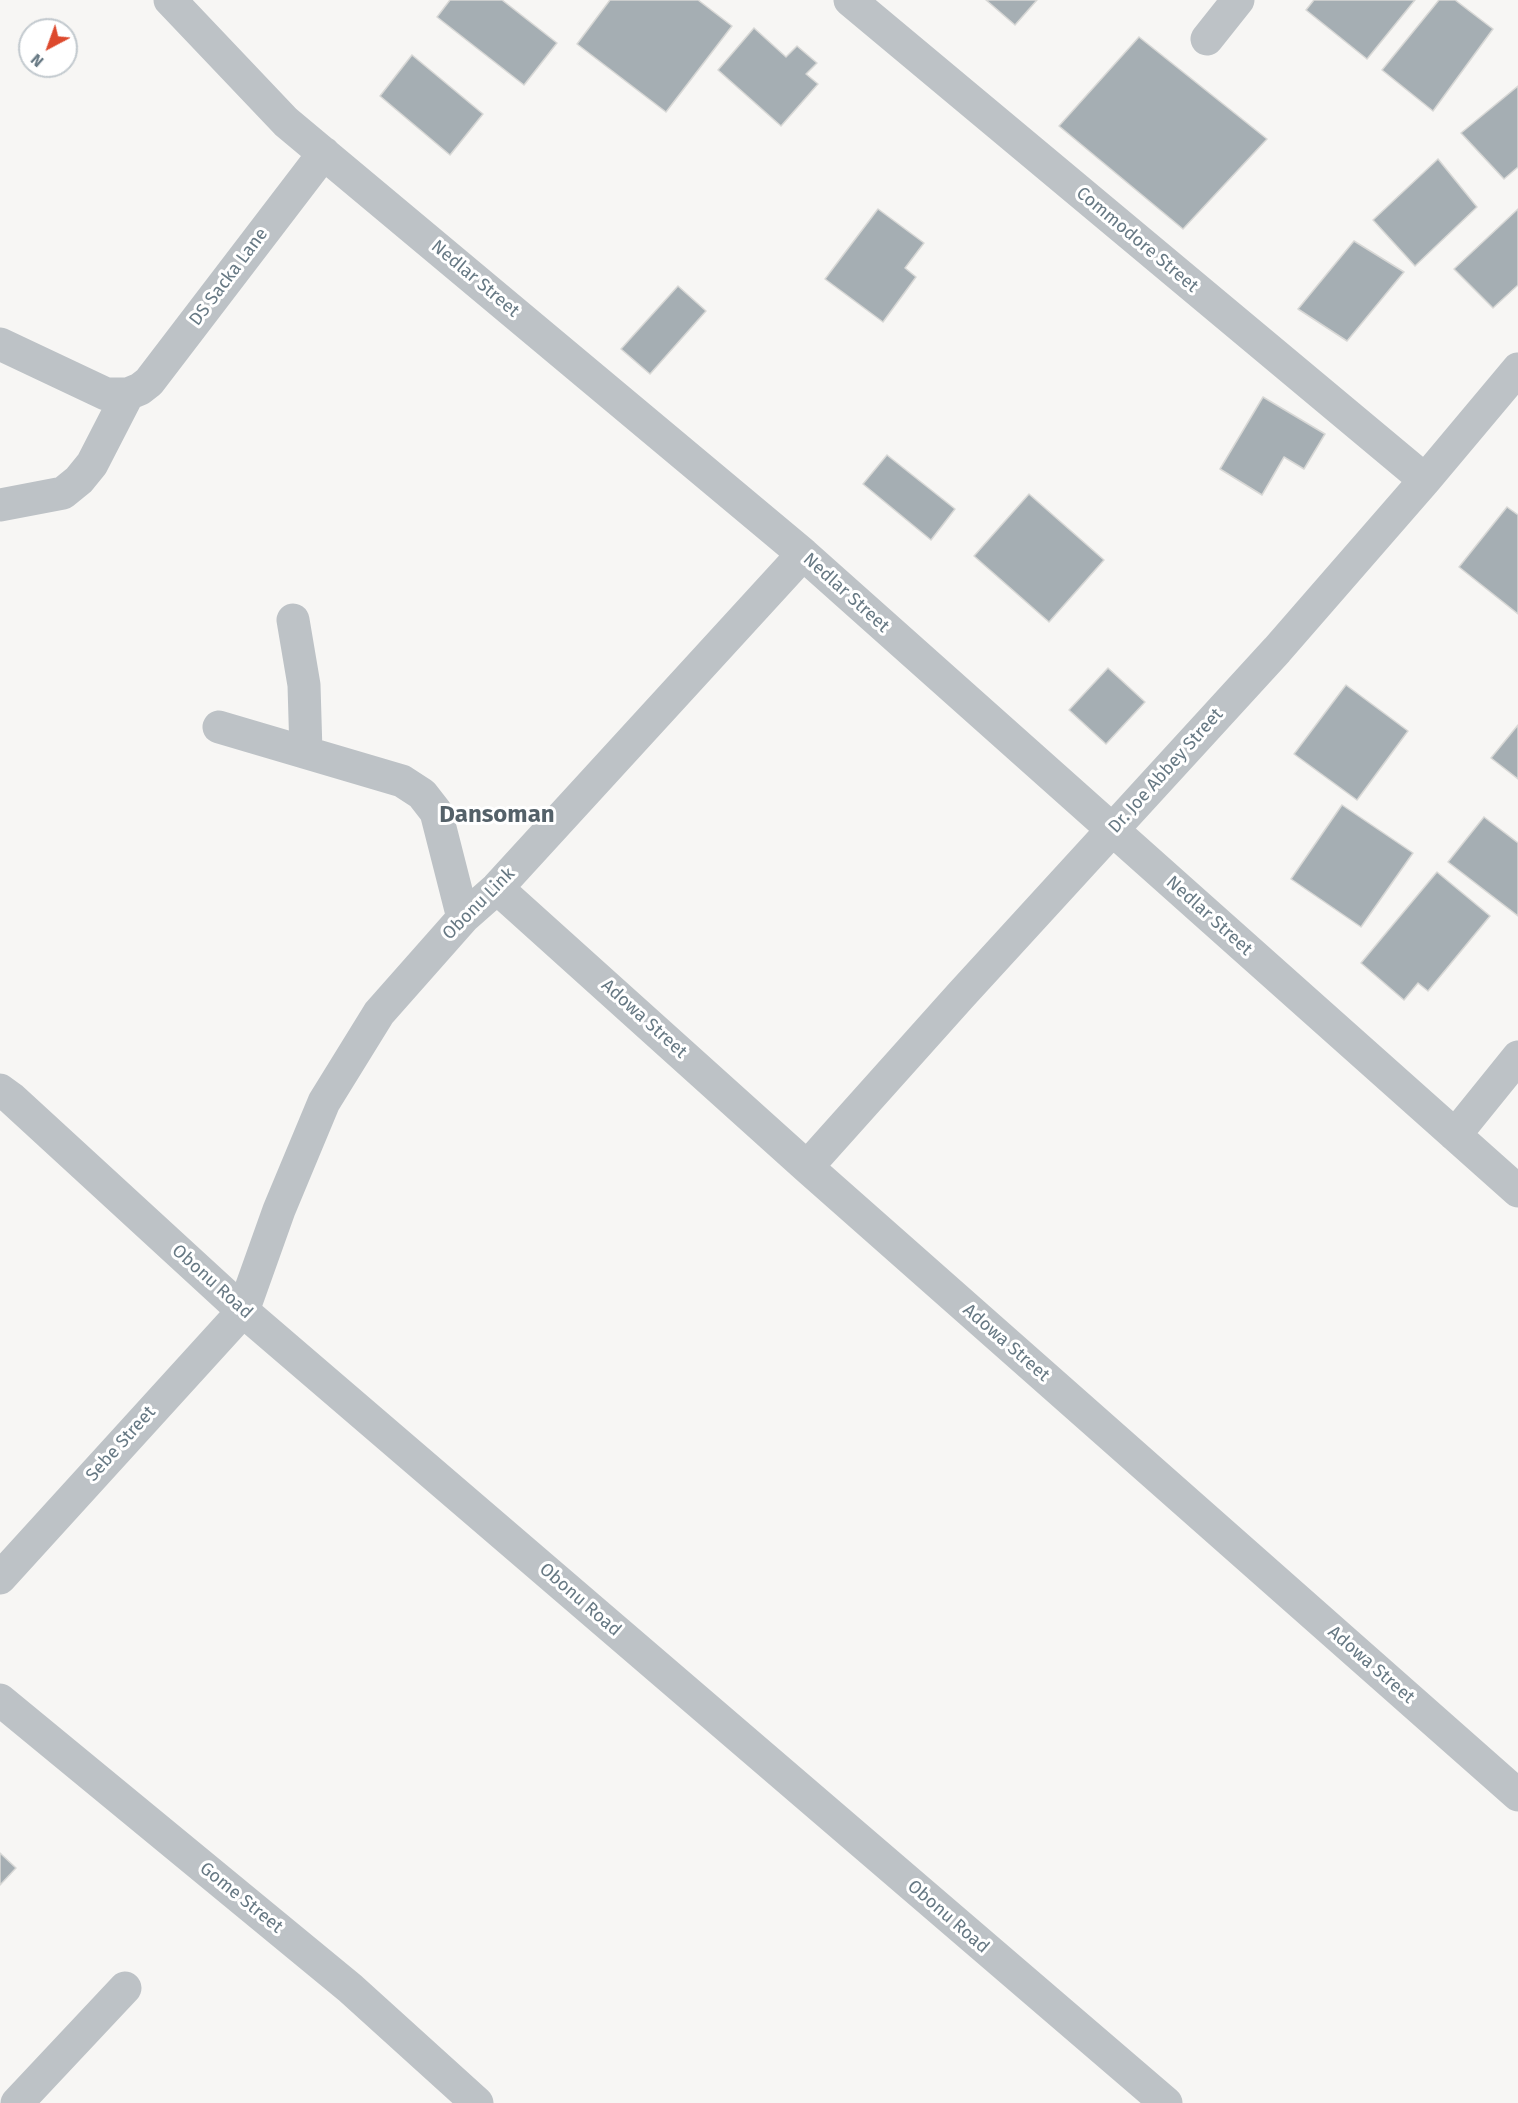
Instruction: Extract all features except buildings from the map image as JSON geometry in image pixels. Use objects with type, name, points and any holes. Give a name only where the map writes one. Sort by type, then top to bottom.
[{"type":"street","name":"Nedlar Street","points":[[170,0],[286,122],[803,554],[1518,1191]]},
{"type":"street","name":"Commodore Street","points":[[850,0],[1425,480]]},
{"type":"street","points":[[1207,39],[1238,0]]},
{"type":"street","name":"DS Sacka Lane","points":[[0,505],[63,493],[79,480],[92,464],[128,394],[140,390],[149,382],[324,153]]},
{"type":"street","points":[[0,344],[106,394],[128,394]]},
{"type":"street","name":"Dr. Joe Abbey Street","points":[[807,1167],[1277,650],[1518,369]]},
{"type":"street","name":"Obonu Link","points":[[243,1311],[279,1210],[324,1102],[379,1012],[463,918],[497,888],[803,554]]},
{"type":"street","points":[[293,620],[304,685],[306,752]]},
{"type":"street","points":[[219,727],[402,781],[422,794],[436,812],[463,918]]},
{"type":"street","name":"Adowa Street","points":[[497,888],[807,1167],[1518,1795]]},
{"type":"street","points":[[1455,1134],[1518,1057]]},
{"type":"street","name":"Obonu Road","points":[[0,1090],[243,1311],[1166,2103]]},
{"type":"street","name":"Sebe Street","points":[[0,1578],[243,1311]]},
{"type":"street","name":"Gome Street","points":[[0,1700],[350,1988],[477,2103]]},
{"type":"street","points":[[17,2103],[125,1988]]},
{"type":"district","name":"Dansoman","points":[[497,815]]}]
